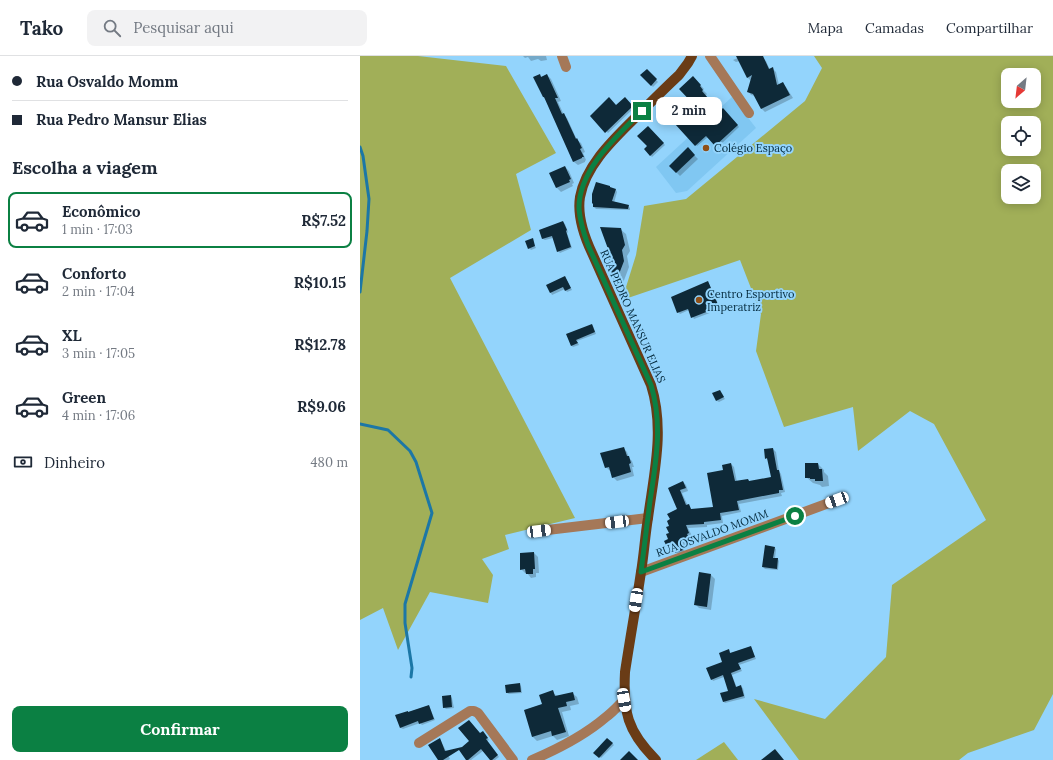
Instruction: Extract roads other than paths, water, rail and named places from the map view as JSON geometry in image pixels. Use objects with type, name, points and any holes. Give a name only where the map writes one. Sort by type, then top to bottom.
[{"type":"main road","name":"RUA PEDRO MANSUR ELIAS","points":[[656,760],[641,744],[635,734],[626,712],[624,700],[625,672],[641,572],[657,453],[658,419],[651,385],[585,236],[579,209],[582,188],[600,156],[615,138],[679,75],[692,56]]},
{"type":"street","points":[[562,56],[566,67]]},
{"type":"street","points":[[710,56],[749,113]]},
{"type":"street","name":"RUA OSVALDO MOMM","points":[[641,572],[837,500]]},
{"type":"street","points":[[539,531],[648,518]]},
{"type":"street","points":[[532,760],[580,735],[606,717],[624,700]]},
{"type":"street","points":[[419,742],[470,711],[474,711],[478,713],[513,760]]},
{"type":"waterway","points":[[360,147],[363,156],[369,199],[360,292]]},
{"type":"waterway","points":[[360,424],[388,430],[410,451],[416,462],[432,513],[405,604],[405,623],[412,668],[411,677]]},
{"type":"place","name":"Colégio Espaço","points":[[706,148]]},
{"type":"place","name":"Centro Esportivo Imperatriz","points":[[699,300]]}]
